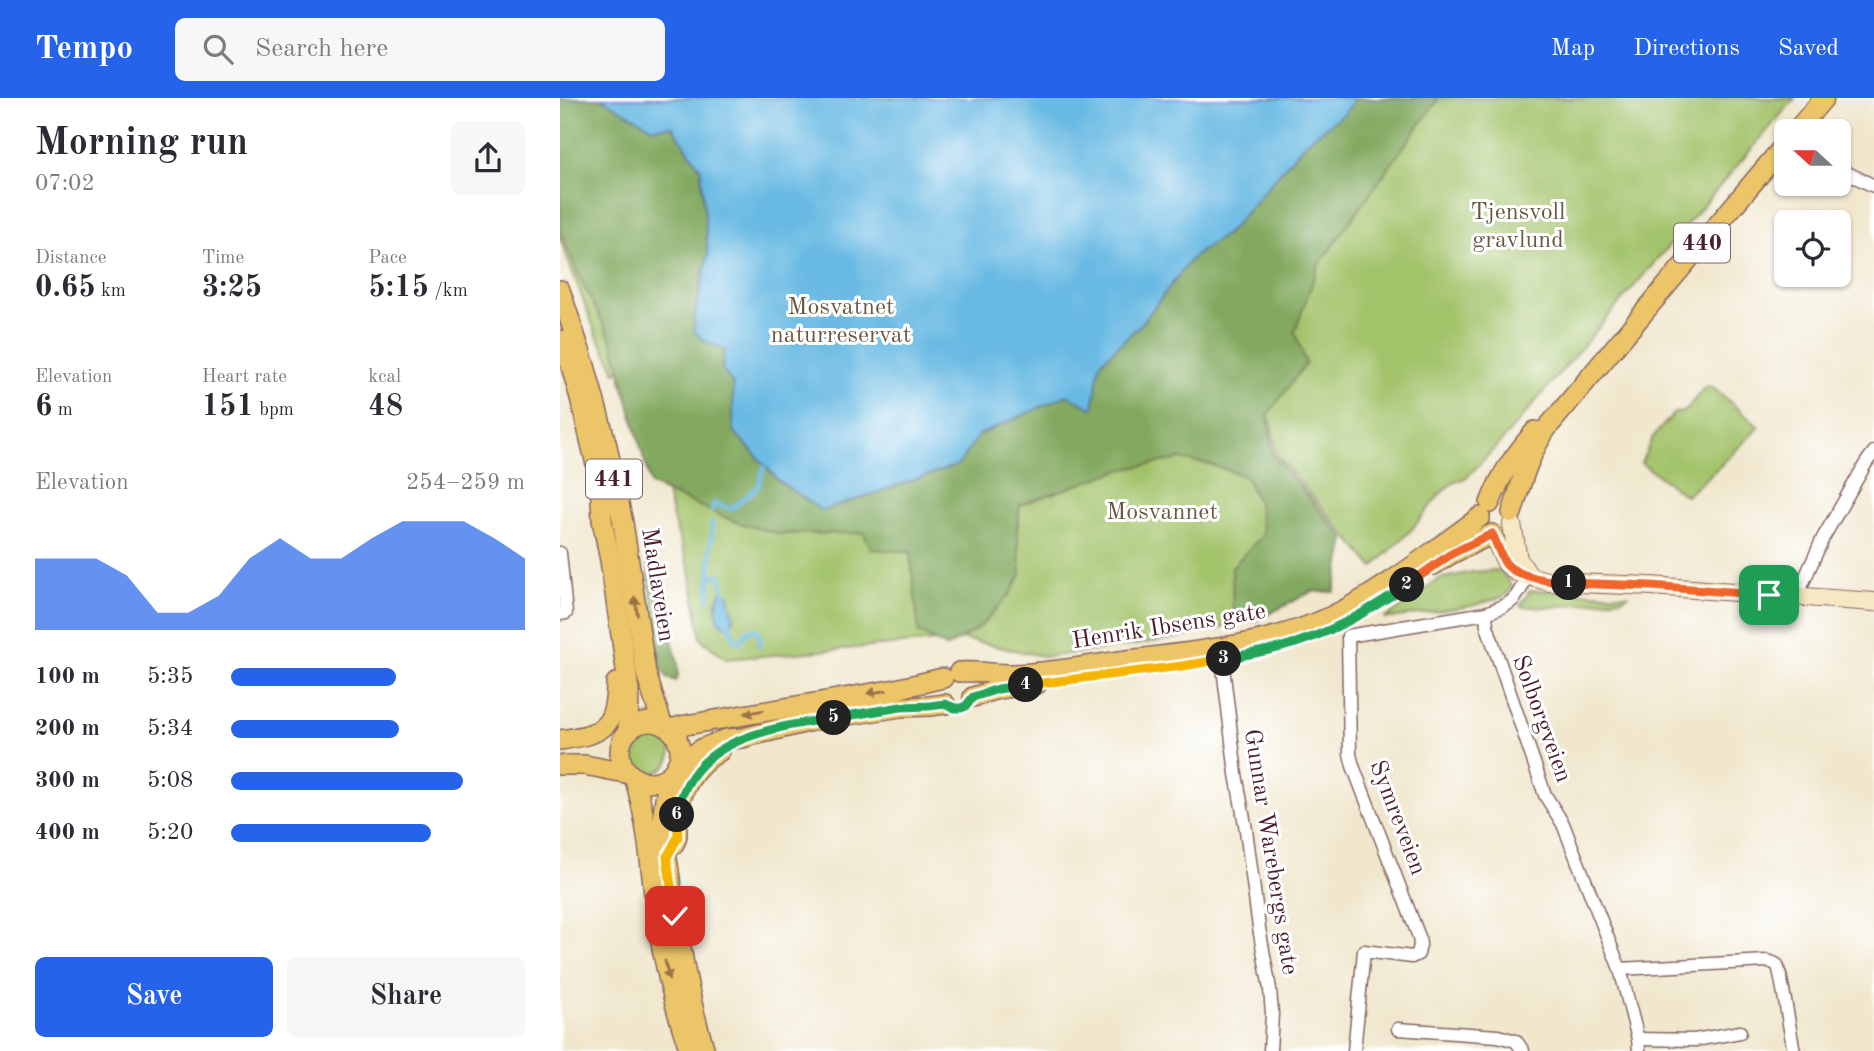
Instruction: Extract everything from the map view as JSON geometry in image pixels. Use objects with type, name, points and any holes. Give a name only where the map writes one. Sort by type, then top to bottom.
[{"type":"main road","points":[[1806,119],[1824,98]]},
{"type":"main road","name":"Henrik Ibsens gate","points":[[1512,518],[1536,443],[1774,158]]},
{"type":"main road","name":"Madlaveien","points":[[560,290],[607,446],[623,523],[646,673],[666,727]]},
{"type":"main road","name":"Madlaveien","points":[[560,340],[569,359],[600,481],[603,520],[629,690],[627,733]]},
{"type":"main road","name":"Henrik Ibsens gate","points":[[666,727],[896,689],[977,671],[1011,674],[1226,647],[1265,640],[1327,618],[1389,583],[1485,510],[1511,459],[1618,344]]},
{"type":"main road","points":[[1500,502],[1505,504],[1512,518],[1510,528],[1502,534],[1492,534],[1483,527],[1485,510],[1500,502]]},
{"type":"main road","name":"Henrik Ibsens gate","points":[[973,697],[998,689],[1182,666],[1282,647],[1341,625],[1381,603],[1451,554],[1492,534]]},
{"type":"main road","name":"441","points":[[560,740],[587,736],[606,726],[615,706],[616,674],[625,659]]},
{"type":"main road","points":[[560,765],[585,765],[648,782],[658,781],[703,748],[727,739],[742,738],[816,720],[901,707],[945,704],[961,708],[973,697],[975,686],[969,677],[951,675],[939,688],[945,704]]},
{"type":"main road","points":[[560,746],[598,746],[644,722],[666,727]]},
{"type":"main road","name":"441","points":[[666,727],[676,737],[680,747],[680,757],[666,792],[663,816],[667,857],[683,958],[705,1051]]},
{"type":"main road","name":"441","points":[[627,733],[620,750],[621,761],[638,788],[666,966],[690,1051]]},
{"type":"main road","name":"441","points":[[667,857],[678,837],[676,825],[680,802],[691,777],[699,766],[712,756],[742,738]]},
{"type":"street","points":[[1852,175],[1874,186]]},
{"type":"street","points":[[1797,596],[1823,538],[1874,453]]},
{"type":"street","points":[[1512,518],[1518,559],[1528,575]]},
{"type":"street","points":[[1492,534],[1506,564],[1516,572],[1550,582],[1874,601]]},
{"type":"street","points":[[560,553],[566,613],[560,614]]},
{"type":"street","points":[[1486,613],[1511,604],[1521,592],[1528,575]]},
{"type":"street","name":"Solborgveien","points":[[1486,613],[1487,626],[1496,654],[1545,795],[1563,824],[1620,970],[1639,1045],[1695,1040],[1740,1032]]},
{"type":"street","name":"Symreveien","points":[[1354,1051],[1364,951],[1412,957],[1418,954],[1420,945],[1408,906],[1353,766],[1349,741],[1348,636],[1486,613]]},
{"type":"street","name":"Gunnar Warebergs gate","points":[[1222,659],[1236,774],[1270,989],[1270,1051]]},
{"type":"street","points":[[1620,970],[1767,961],[1776,964],[1782,981],[1794,1051]]},
{"type":"street","points":[[1398,1029],[1498,1036],[1516,1041],[1523,1051]]},
{"type":"green space","name":"Mosvatnet naturreservat","points":[[560,98],[1795,98],[1777,119],[1774,119],[1774,123],[1501,442],[1467,477],[1451,484],[1440,494],[1413,528],[1373,567],[1276,454],[1271,421],[1269,424],[1273,455],[1345,539],[1334,592],[1312,591],[1259,619],[1162,641],[1047,657],[962,639],[726,659],[701,639],[690,570],[674,523],[659,457],[630,404],[620,369],[615,373],[597,336],[560,239]]},
{"type":"green space","name":"Mosvannet","points":[[560,98],[601,98],[653,128],[672,126],[701,169],[708,255],[694,320],[703,340],[726,350],[722,369],[733,384],[733,430],[822,511],[957,465],[979,435],[1067,395],[1141,324],[1192,258],[1230,231],[1306,142],[1345,113],[1355,98],[1439,98],[1318,266],[1295,332],[1306,363],[1268,415],[1273,455],[1345,539],[1334,592],[1312,591],[1259,619],[1233,625],[1232,567],[1263,535],[1258,502],[1245,476],[1209,464],[1179,459],[1120,470],[1020,505],[1017,529],[1021,575],[1010,594],[979,628],[947,647],[919,633],[910,552],[871,549],[864,533],[779,534],[736,522],[651,485],[612,341],[578,274],[560,231]]},
{"type":"green space","points":[[1711,386],[1759,427],[1686,496],[1641,463],[1653,437],[1674,413],[1684,412],[1705,387]]},
{"type":"green space","points":[[651,556],[678,663],[676,681],[668,678],[661,668],[647,557]]},
{"type":"green space","points":[[1497,570],[1512,586],[1502,597],[1472,606],[1384,619],[1439,579]]},
{"type":"green space","points":[[1530,591],[1628,595],[1624,598],[1552,607],[1520,605]]},
{"type":"green space","points":[[650,731],[665,737],[671,752],[665,767],[650,773],[635,767],[629,752],[635,737]]},
{"type":"water","points":[[601,98],[1355,98],[1345,113],[1306,142],[1230,231],[1192,258],[1141,324],[1100,363],[1093,409],[1067,395],[979,435],[958,465],[822,511],[779,481],[733,430],[733,384],[722,369],[725,350],[703,340],[695,332],[694,320],[708,255],[701,169],[672,126],[653,128]]},
{"type":"water","points":[[721,592],[729,595],[734,620],[727,626],[719,622],[716,606]]},
{"type":"waterway","points":[[712,510],[715,503],[731,509],[758,487],[764,467]]},
{"type":"waterway","points":[[709,600],[712,522]]},
{"type":"waterway","points":[[711,576],[720,575],[725,596]]},
{"type":"waterway","points":[[728,619],[734,639],[740,642],[747,631],[757,629],[759,646]]},
{"type":"route","points":[[675,916],[667,857],[678,837],[677,813],[683,791],[699,766],[742,738],[816,720],[901,707],[945,704],[961,708],[973,697],[998,689],[1182,666],[1282,647],[1341,625],[1381,603],[1436,563],[1492,534],[1506,564],[1516,572],[1550,582],[1769,595]]},
{"type":"park label","name":"Tjensvoll gravlund","points":[[1518,227]]}]
